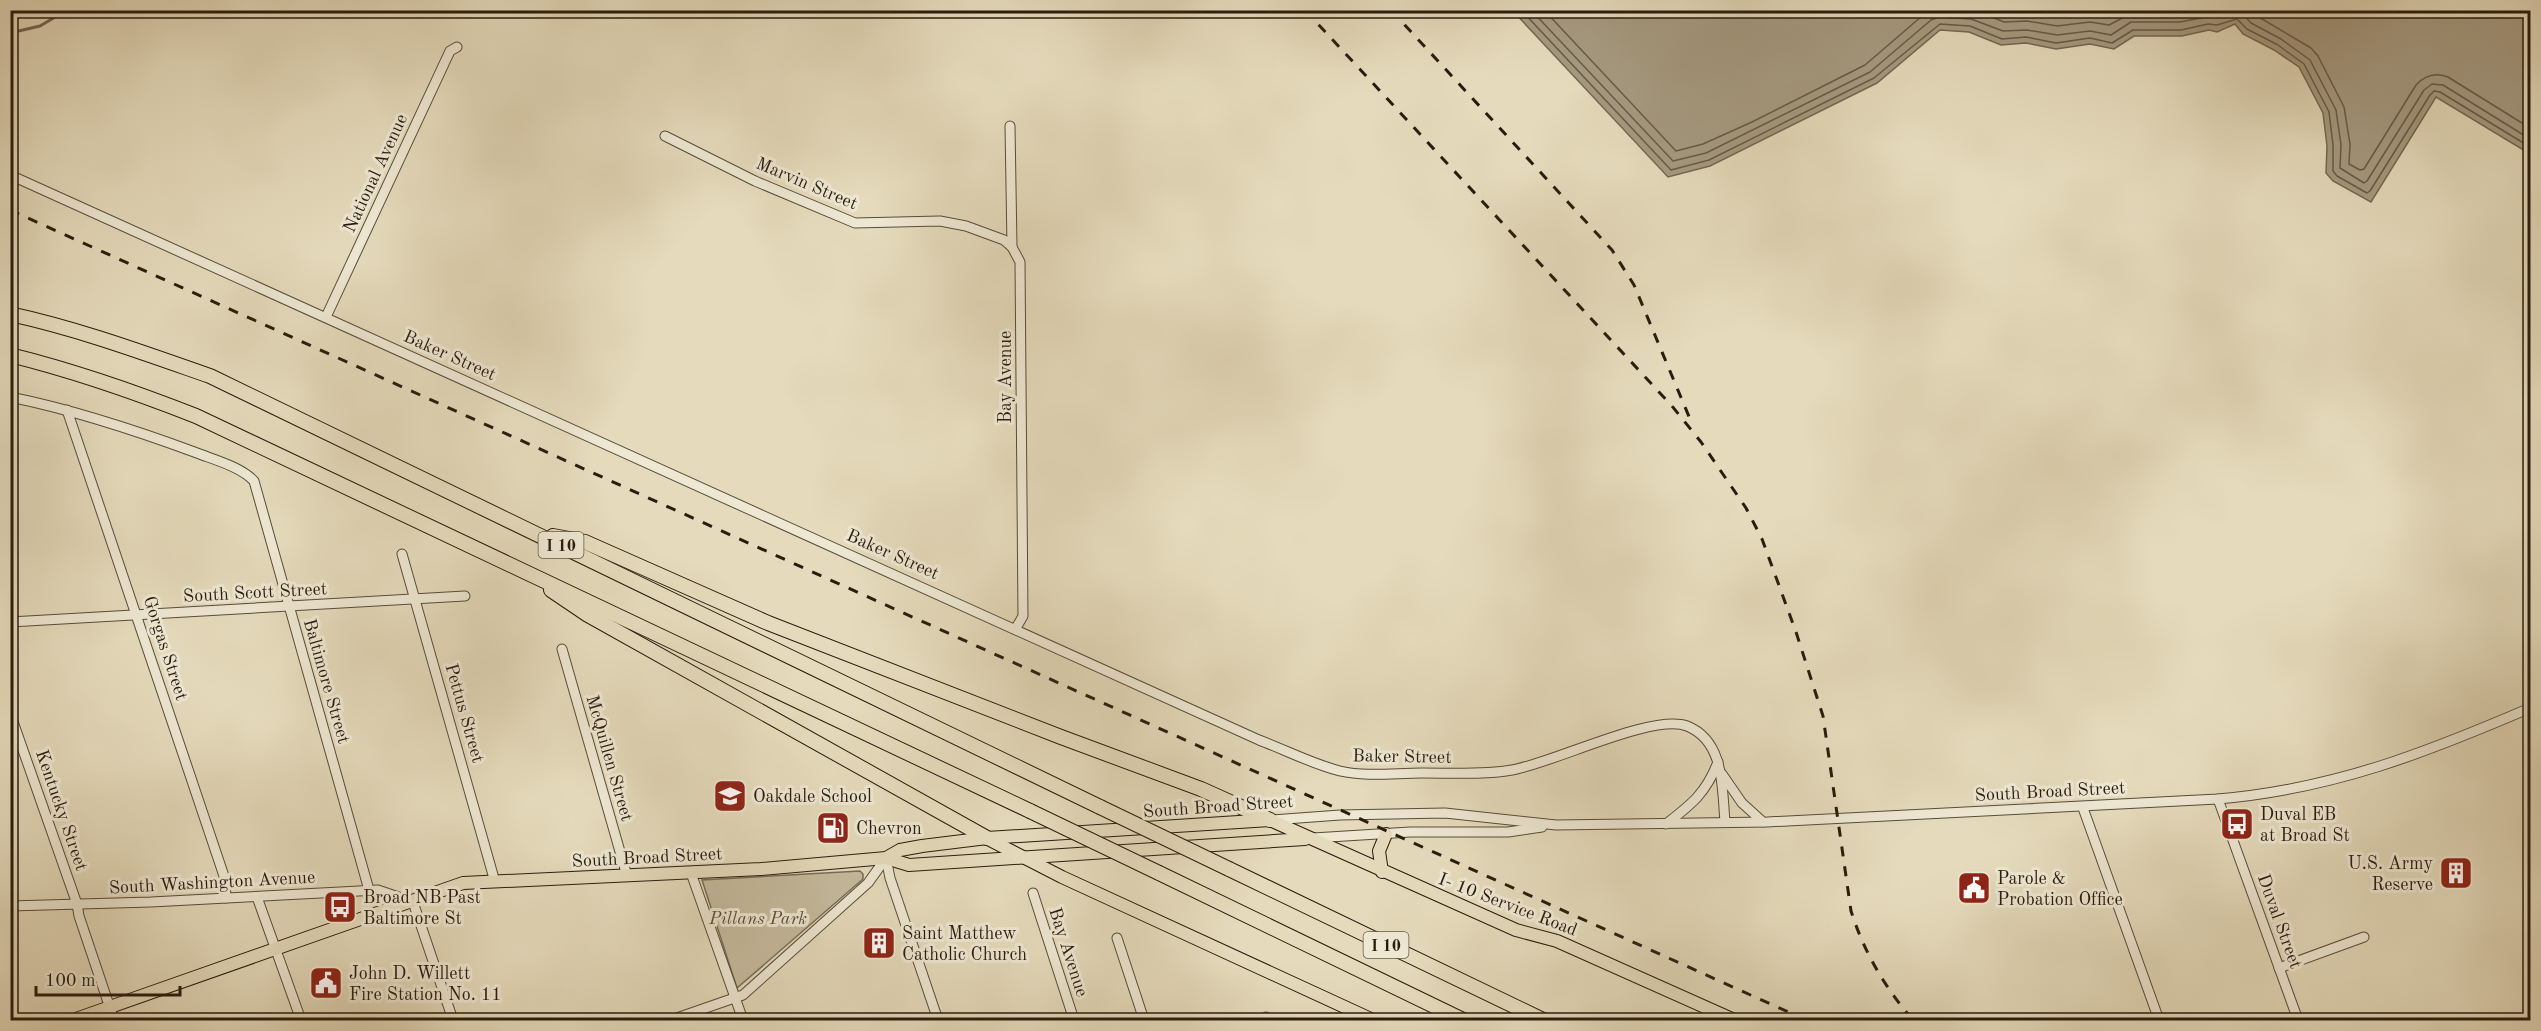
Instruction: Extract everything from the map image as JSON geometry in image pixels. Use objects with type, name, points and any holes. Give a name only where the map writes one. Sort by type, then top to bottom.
[{"type":"highway","name":"I 10","points":[[10,314],[44,321],[210,376],[1543,1020]]},
{"type":"highway","name":"I 10","points":[[10,356],[79,373],[196,416],[518,566],[1463,1020]]},
{"type":"highway","points":[[536,533],[585,542],[768,623],[1201,789],[1270,820]]},
{"type":"highway","points":[[518,566],[588,615],[987,838]]},
{"type":"main road","name":"South Broad Street","points":[[886,858],[900,850],[987,838],[1270,820]]},
{"type":"main road","name":"I- 10 Service Road","points":[[1270,820],[1516,930],[1557,941],[1734,1020]]},
{"type":"main road","points":[[1382,872],[1379,851],[1386,834]]},
{"type":"main road","points":[[987,838],[1022,857],[1373,1020]]},
{"type":"main road","name":"South Broad Street","points":[[73,1020],[463,883],[692,873],[886,858],[909,865],[1309,838]]},
{"type":"street","name":"National Avenue","points":[[326,318],[450,51],[457,47]]},
{"type":"street","name":"Bay Avenue","points":[[1010,126],[1012,247],[1020,262],[1023,616],[1016,628]]},
{"type":"street","name":"Marvin Street","points":[[665,136],[755,181],[855,223],[940,221],[966,226],[1004,240],[1012,247]]},
{"type":"street","name":"Baker Street","points":[[10,175],[1016,628],[1259,740],[1341,771],[1368,774],[1512,770],[1537,764],[1603,741],[1672,723],[1687,726],[1709,744],[1721,773],[1725,822]]},
{"type":"street","points":[[10,397],[68,410]]},
{"type":"street","name":"Baltimore Street","points":[[68,410],[135,430],[208,457],[249,475],[254,481],[369,890]]},
{"type":"street","name":"Gorgas Street","points":[[68,410],[225,879],[226,898]]},
{"type":"street","name":"Pettus Street","points":[[402,554],[495,882]]},
{"type":"street","name":"South Scott Street","points":[[10,622],[465,596]]},
{"type":"street","name":"McQuillen Street","points":[[562,649],[627,876]]},
{"type":"street","name":"South Broad Street","points":[[1270,820],[1340,815],[1445,813],[1556,825],[1763,822],[2218,800],[2289,791],[2370,771],[2450,742],[2530,708]]},
{"type":"street","name":"Kentucky Street","points":[[10,713],[77,904],[114,1020]]},
{"type":"street","points":[[1666,824],[1701,796],[1718,762]]},
{"type":"street","points":[[1721,773],[1742,803],[1763,822]]},
{"type":"street","name":"Duval Street","points":[[2218,800],[2298,1020]]},
{"type":"street","points":[[2084,808],[2158,1020]]},
{"type":"street","name":"South Broad Street","points":[[1309,838],[1508,832],[1556,825]]},
{"type":"street","points":[[671,1020],[743,995],[868,883],[886,858]]},
{"type":"street","points":[[886,858],[890,878],[938,1020]]},
{"type":"street","points":[[692,873],[743,1020]]},
{"type":"street","name":"South Washington Avenue","points":[[10,906],[257,897],[369,890],[378,890],[413,902]]},
{"type":"street","name":"Bay Avenue","points":[[1033,893],[1074,1020]]},
{"type":"street","points":[[257,897],[301,1020]]},
{"type":"street","points":[[413,902],[453,1020]]},
{"type":"street","points":[[2279,968],[2364,937]]},
{"type":"street","points":[[1117,938],[1144,1020]]},
{"type":"green space","name":"Pillans Park","points":[[860,871],[863,879],[737,988],[702,880]]},
{"type":"water","points":[[1513,11],[2530,11],[2530,154],[2436,97],[2371,202],[2333,181],[2326,173],[2327,146],[2323,113],[2299,67],[2274,50],[2243,34],[2235,24],[2217,32],[2209,30],[2182,36],[2134,36],[2114,49],[2090,44],[2056,49],[2026,43],[2001,45],[1969,32],[1940,30],[1877,83],[1710,166],[1668,177]]},
{"type":"waterway","points":[[10,33],[40,26],[67,10]]},
{"type":"railway","points":[[1305,10],[1672,406],[1701,442],[1746,508],[1762,539],[1796,632],[1823,716],[1851,911],[1876,969],[1913,1020]]},
{"type":"railway","points":[[1391,10],[1612,250],[1634,285],[1690,419]]},
{"type":"railway","points":[[10,210],[1806,1020]]},
{"type":"place","name":"Oakdale School","points":[[730,796]]},
{"type":"place","name":"Duval EB at Broad St","points":[[2237,824]]},
{"type":"place","name":"Chevron","points":[[833,828]]},
{"type":"place","name":"U.S. Army Reserve","points":[[2456,873]]},
{"type":"place","name":"Parole & Probation Office","points":[[1974,888]]},
{"type":"place","name":"Broad NB Past Baltimore St","points":[[340,907]]},
{"type":"place","name":"Saint Matthew Catholic Church","points":[[879,943]]},
{"type":"place","name":"John D. Willett Fire Station No. 11","points":[[326,983]]}]
